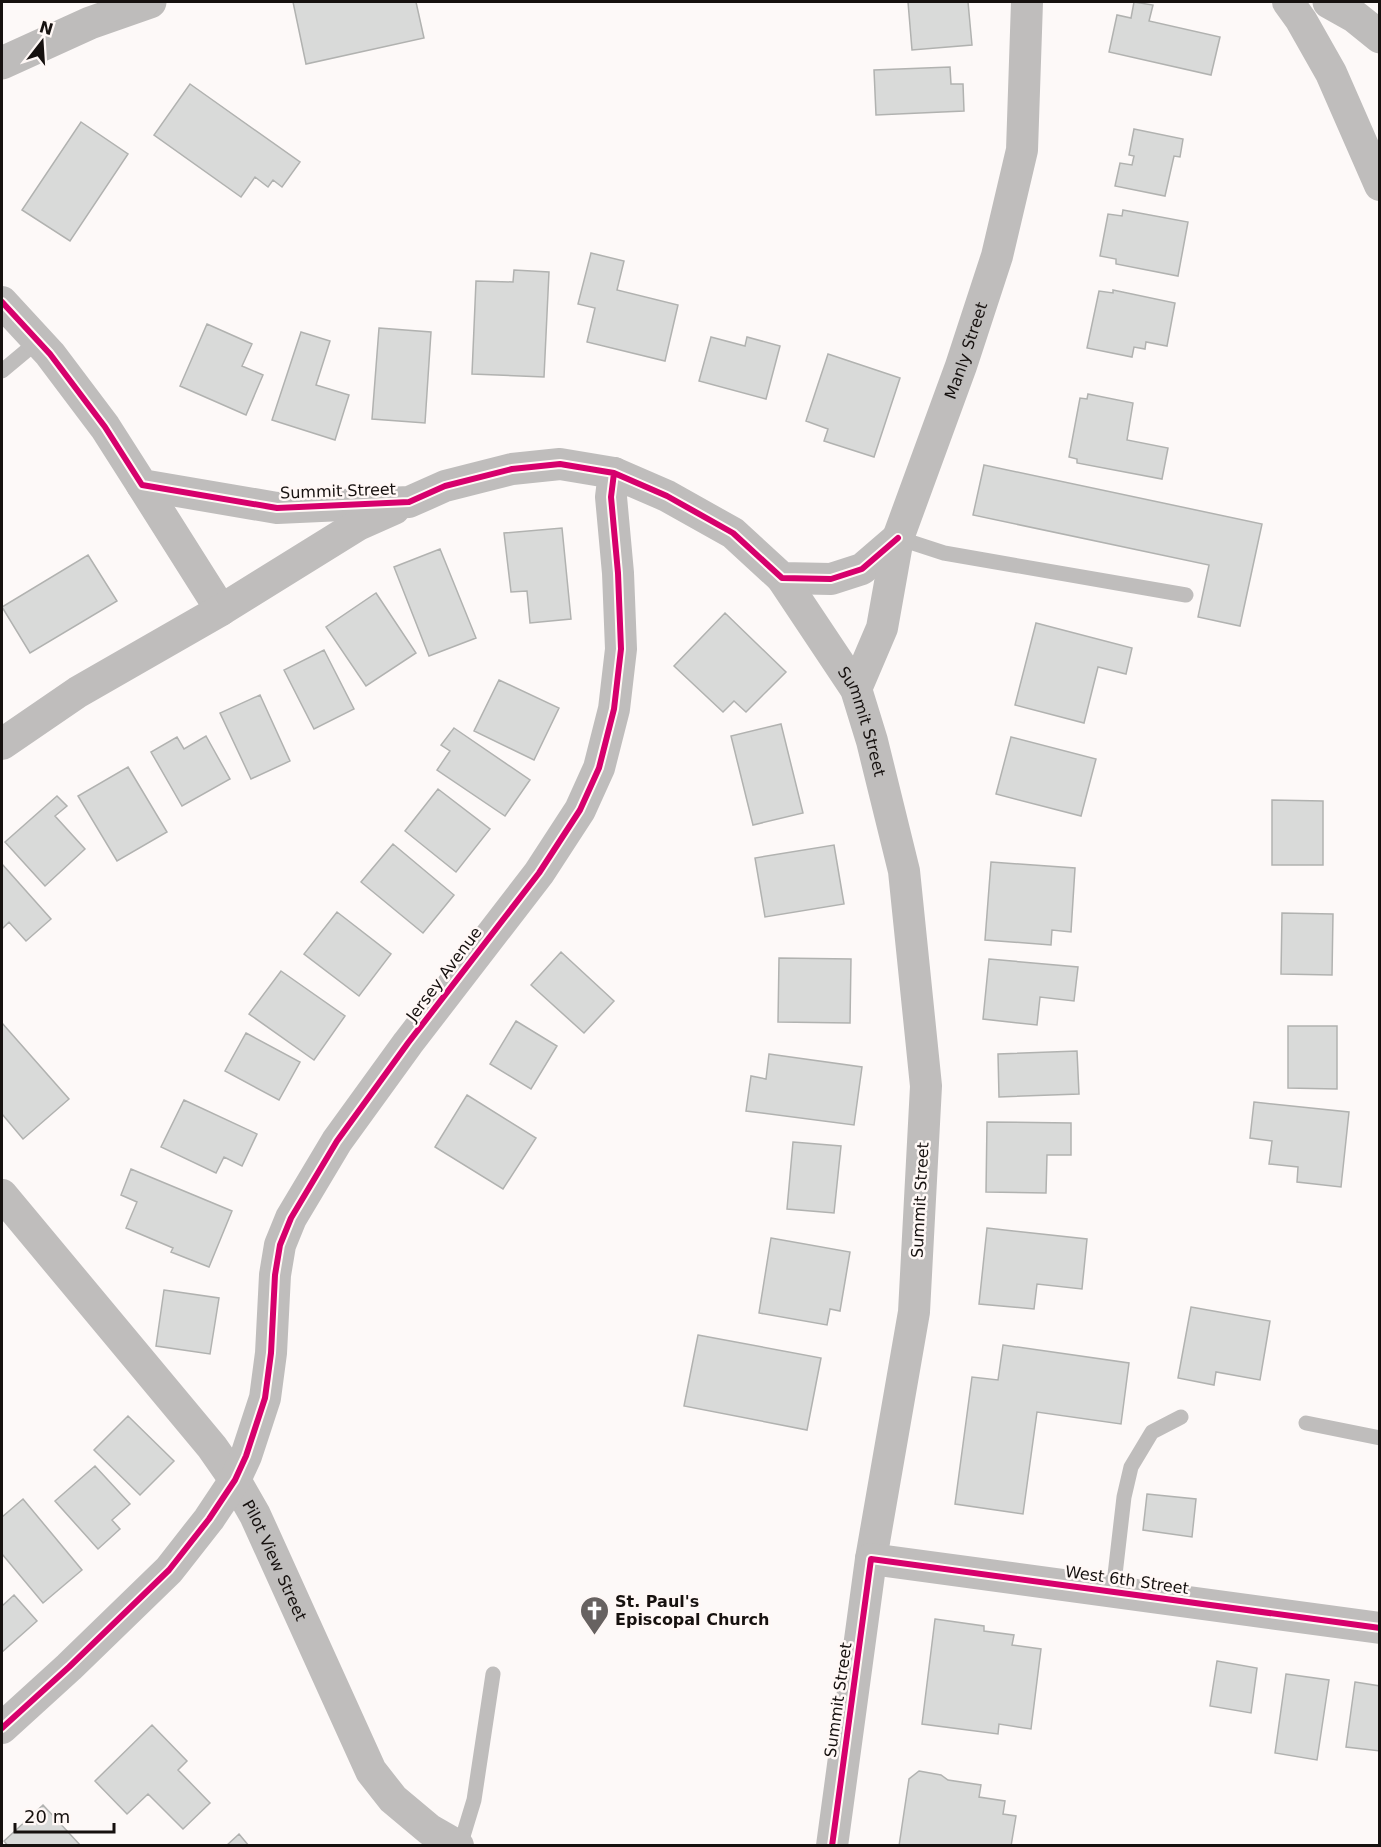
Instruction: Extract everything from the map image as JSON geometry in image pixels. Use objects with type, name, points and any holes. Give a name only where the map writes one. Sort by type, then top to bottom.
[{"type":"street","points":[[2,63],[90,23],[150,2]]},
{"type":"street","name":"Manly Street","points":[[856,689],[882,628],[898,538],[962,366],[997,256],[1022,150],[1027,2]]},
{"type":"street","points":[[1288,2],[1331,73],[1380,185]]},
{"type":"street","points":[[1354,12],[1380,37]]},
{"type":"street","points":[[2,302],[50,354],[105,427],[221,610]]},
{"type":"street","name":"Summit Street","points":[[141,485],[277,508],[409,502],[445,486],[512,469],[560,464],[614,473],[667,496],[733,533],[782,578],[856,689],[872,741],[904,871],[926,1086],[914,1312],[871,1559],[832,1845]]},
{"type":"street","name":"Jersey Avenue","points":[[2,1728],[169,1570],[235,1480],[246,1456],[265,1398],[271,1353],[275,1275],[280,1245],[291,1218],[344,1132],[539,873],[580,810],[599,768],[614,709],[621,649],[618,573],[611,497],[614,473]]},
{"type":"street","points":[[2,744],[78,692],[221,610],[358,525],[409,502]]},
{"type":"street","points":[[782,578],[831,579],[862,569],[898,538]]},
{"type":"street","name":"Pilot View Street","points":[[2,1195],[212,1447],[235,1480],[255,1515],[371,1771],[393,1799],[430,1830],[459,1845]]},
{"type":"street","name":"West 6th Street","points":[[871,1559],[1380,1628]]},
{"type":"lane","points":[[2,371],[38,341]]},
{"type":"lane","points":[[898,538],[944,553],[1186,595]]},
{"type":"lane","points":[[1113,1592],[1124,1497],[1131,1467],[1152,1432],[1181,1417]]},
{"type":"lane","points":[[1306,1423],[1380,1438]]},
{"type":"lane","points":[[459,1845],[474,1800],[493,1674]]},
{"type":"building","points":[[293,2],[416,2],[424,38],[306,64]]},
{"type":"building","points":[[908,2],[968,2],[972,45],[912,50]]},
{"type":"building","points":[[1134,2],[1153,5],[1149,21],[1220,37],[1211,75],[1109,52],[1117,15],[1131,18]]},
{"type":"building","points":[[950,67],[951,84],[963,84],[964,111],[876,115],[874,70]]},
{"type":"building","points":[[190,84],[300,162],[282,187],[273,180],[268,187],[255,177],[241,197],[154,135]]},
{"type":"building","points":[[81,122],[128,154],[70,241],[22,210]]},
{"type":"building","points":[[1134,129],[1183,139],[1180,157],[1174,156],[1165,196],[1115,186],[1120,163],[1132,165],[1134,156],[1129,155]]},
{"type":"building","points":[[1123,210],[1188,222],[1178,276],[1116,264],[1116,259],[1100,256],[1108,214],[1122,216]]},
{"type":"building","points":[[591,253],[624,261],[617,290],[678,305],[665,361],[587,342],[595,308],[578,304]]},
{"type":"building","points":[[514,270],[549,272],[544,377],[472,374],[476,281],[513,282]]},
{"type":"building","points":[[1113,290],[1175,303],[1167,346],[1146,342],[1145,349],[1134,347],[1132,357],[1087,348],[1099,291],[1113,293]]},
{"type":"building","points":[[207,324],[252,344],[242,366],[263,375],[246,415],[180,386]]},
{"type":"building","points":[[379,328],[431,332],[425,423],[372,419]]},
{"type":"building","points":[[301,332],[330,341],[316,385],[349,395],[335,440],[272,420]]},
{"type":"building","points":[[711,337],[745,346],[747,337],[780,346],[766,399],[699,381]]},
{"type":"building","points":[[828,354],[900,378],[874,457],[824,441],[828,429],[806,421]]},
{"type":"building","points":[[1088,394],[1133,403],[1127,440],[1168,448],[1162,479],[1077,463],[1077,459],[1069,457],[1080,398],[1087,399]]},
{"type":"building","points":[[984,465],[1262,524],[1240,626],[1198,617],[1209,565],[973,515]]},
{"type":"building","points":[[562,528],[571,619],[530,623],[527,591],[511,592],[504,533]]},
{"type":"building","points":[[440,549],[476,638],[429,656],[394,567]]},
{"type":"building","points":[[88,555],[117,601],[30,653],[2,607]]},
{"type":"building","points":[[376,593],[416,653],[366,686],[326,627]]},
{"type":"building","points":[[725,613],[786,672],[746,712],[734,701],[723,712],[674,666]]},
{"type":"building","points":[[1036,623],[1132,648],[1126,674],[1098,667],[1084,723],[1015,705]]},
{"type":"building","points":[[324,650],[354,709],[314,729],[284,670]]},
{"type":"building","points":[[499,680],[559,708],[534,760],[474,731]]},
{"type":"building","points":[[260,695],[290,761],[251,779],[220,713]]},
{"type":"building","points":[[781,724],[803,813],[753,825],[731,736]]},
{"type":"building","points":[[454,728],[530,780],[505,816],[437,770],[450,751],[441,745]]},
{"type":"building","points":[[206,736],[230,779],[182,806],[151,752],[177,737],[184,749]]},
{"type":"building","points":[[1011,737],[1096,759],[1081,816],[996,794]]},
{"type":"building","points":[[128,767],[167,832],[117,861],[78,796]]},
{"type":"building","points":[[438,789],[490,829],[456,872],[405,831]]},
{"type":"building","points":[[57,796],[67,806],[55,816],[85,849],[45,886],[5,842]]},
{"type":"building","points":[[1272,800],[1323,801],[1323,865],[1272,865]]},
{"type":"building","points":[[393,844],[454,895],[423,933],[361,882]]},
{"type":"building","points":[[834,845],[844,904],[765,917],[755,858]]},
{"type":"building","points":[[991,862],[1075,868],[1071,932],[1052,930],[1051,945],[985,940]]},
{"type":"building","points":[[2,864],[51,919],[26,941],[9,922],[2,929]]},
{"type":"building","points":[[337,912],[391,954],[359,996],[304,954]]},
{"type":"building","points":[[1282,913],[1333,914],[1332,975],[1281,974]]},
{"type":"building","points":[[561,952],[614,1001],[584,1033],[531,985]]},
{"type":"building","points":[[779,958],[851,959],[850,1023],[778,1022]]},
{"type":"building","points":[[989,959],[1078,967],[1074,1001],[1040,997],[1037,1025],[983,1019]]},
{"type":"building","points":[[281,971],[345,1016],[314,1060],[249,1014]]},
{"type":"building","points":[[516,1021],[557,1046],[531,1089],[490,1064]]},
{"type":"building","points":[[2,1023],[69,1099],[23,1139],[2,1114]]},
{"type":"building","points":[[1288,1026],[1337,1026],[1337,1089],[1288,1088]]},
{"type":"building","points":[[246,1033],[300,1062],[279,1100],[225,1071]]},
{"type":"building","points":[[1077,1051],[1079,1094],[999,1097],[998,1054]]},
{"type":"building","points":[[769,1054],[862,1067],[854,1125],[746,1111],[751,1076],[766,1079]]},
{"type":"building","points":[[467,1095],[536,1138],[503,1189],[435,1147]]},
{"type":"building","points":[[184,1100],[257,1134],[242,1166],[224,1157],[216,1173],[161,1147]]},
{"type":"building","points":[[1254,1102],[1349,1112],[1341,1187],[1297,1182],[1298,1167],[1269,1164],[1272,1141],[1250,1138]]},
{"type":"building","points":[[987,1122],[1071,1123],[1071,1155],[1047,1155],[1046,1193],[986,1192]]},
{"type":"building","points":[[793,1142],[841,1146],[834,1213],[787,1209]]},
{"type":"building","points":[[131,1169],[232,1211],[209,1267],[171,1252],[173,1248],[126,1228],[137,1202],[121,1195]]},
{"type":"building","points":[[987,1228],[1087,1239],[1082,1289],[1037,1284],[1034,1309],[979,1304]]},
{"type":"building","points":[[771,1238],[850,1252],[840,1311],[830,1309],[827,1325],[759,1313]]},
{"type":"building","points":[[164,1290],[219,1298],[210,1354],[156,1346]]},
{"type":"building","points":[[1191,1307],[1270,1321],[1260,1380],[1216,1372],[1214,1385],[1178,1378]]},
{"type":"building","points":[[698,1335],[821,1358],[807,1430],[684,1406]]},
{"type":"building","points":[[1003,1345],[1129,1363],[1121,1424],[1037,1412],[1023,1514],[955,1504],[972,1377],[998,1380]]},
{"type":"building","points":[[128,1416],[174,1461],[140,1495],[94,1450]]},
{"type":"building","points":[[95,1466],[130,1504],[112,1520],[120,1529],[98,1549],[55,1501]]},
{"type":"building","points":[[1147,1494],[1196,1499],[1192,1537],[1143,1530]]},
{"type":"building","points":[[23,1499],[82,1570],[43,1603],[2,1554],[2,1517]]},
{"type":"building","points":[[14,1595],[37,1621],[2,1652],[2,1606]]},
{"type":"building","points":[[935,1619],[984,1626],[984,1631],[1014,1635],[1012,1645],[1041,1649],[1031,1729],[999,1724],[998,1734],[922,1724]]},
{"type":"building","points":[[1217,1661],[1257,1668],[1251,1713],[1210,1706]]},
{"type":"building","points":[[1286,1674],[1329,1680],[1317,1760],[1275,1753]]},
{"type":"building","points":[[1355,1682],[1380,1686],[1380,1751],[1346,1747]]},
{"type":"building","points":[[152,1725],[187,1761],[178,1770],[210,1803],[183,1829],[148,1794],[127,1814],[95,1781]]},
{"type":"building","points":[[919,1771],[941,1775],[948,1780],[981,1785],[979,1797],[1005,1801],[1003,1814],[1016,1816],[1011,1846],[899,1846],[909,1779]]},
{"type":"building","points":[[43,1805],[81,1846],[8,1846],[4,1841]]},
{"type":"building","points":[[239,1834],[249,1846],[226,1846]]},
{"type":"cycle path","points":[[2,302],[50,354],[105,427],[142,485],[277,508],[409,502],[445,486],[512,469],[560,464],[614,473],[667,496],[733,533],[782,578],[831,579],[862,569],[898,538]]},
{"type":"cycle path","points":[[2,1728],[169,1570],[209,1519],[235,1480],[246,1456],[265,1398],[271,1353],[275,1275],[280,1245],[291,1218],[337,1141],[408,1043],[539,873],[580,810],[599,768],[614,709],[621,649],[618,573],[611,497],[614,473]]},
{"type":"cycle path","points":[[832,1846],[871,1559],[1380,1628]]},
{"type":"place","name":"St. Paul's Episcopal Church","points":[[594,1636]]}]
